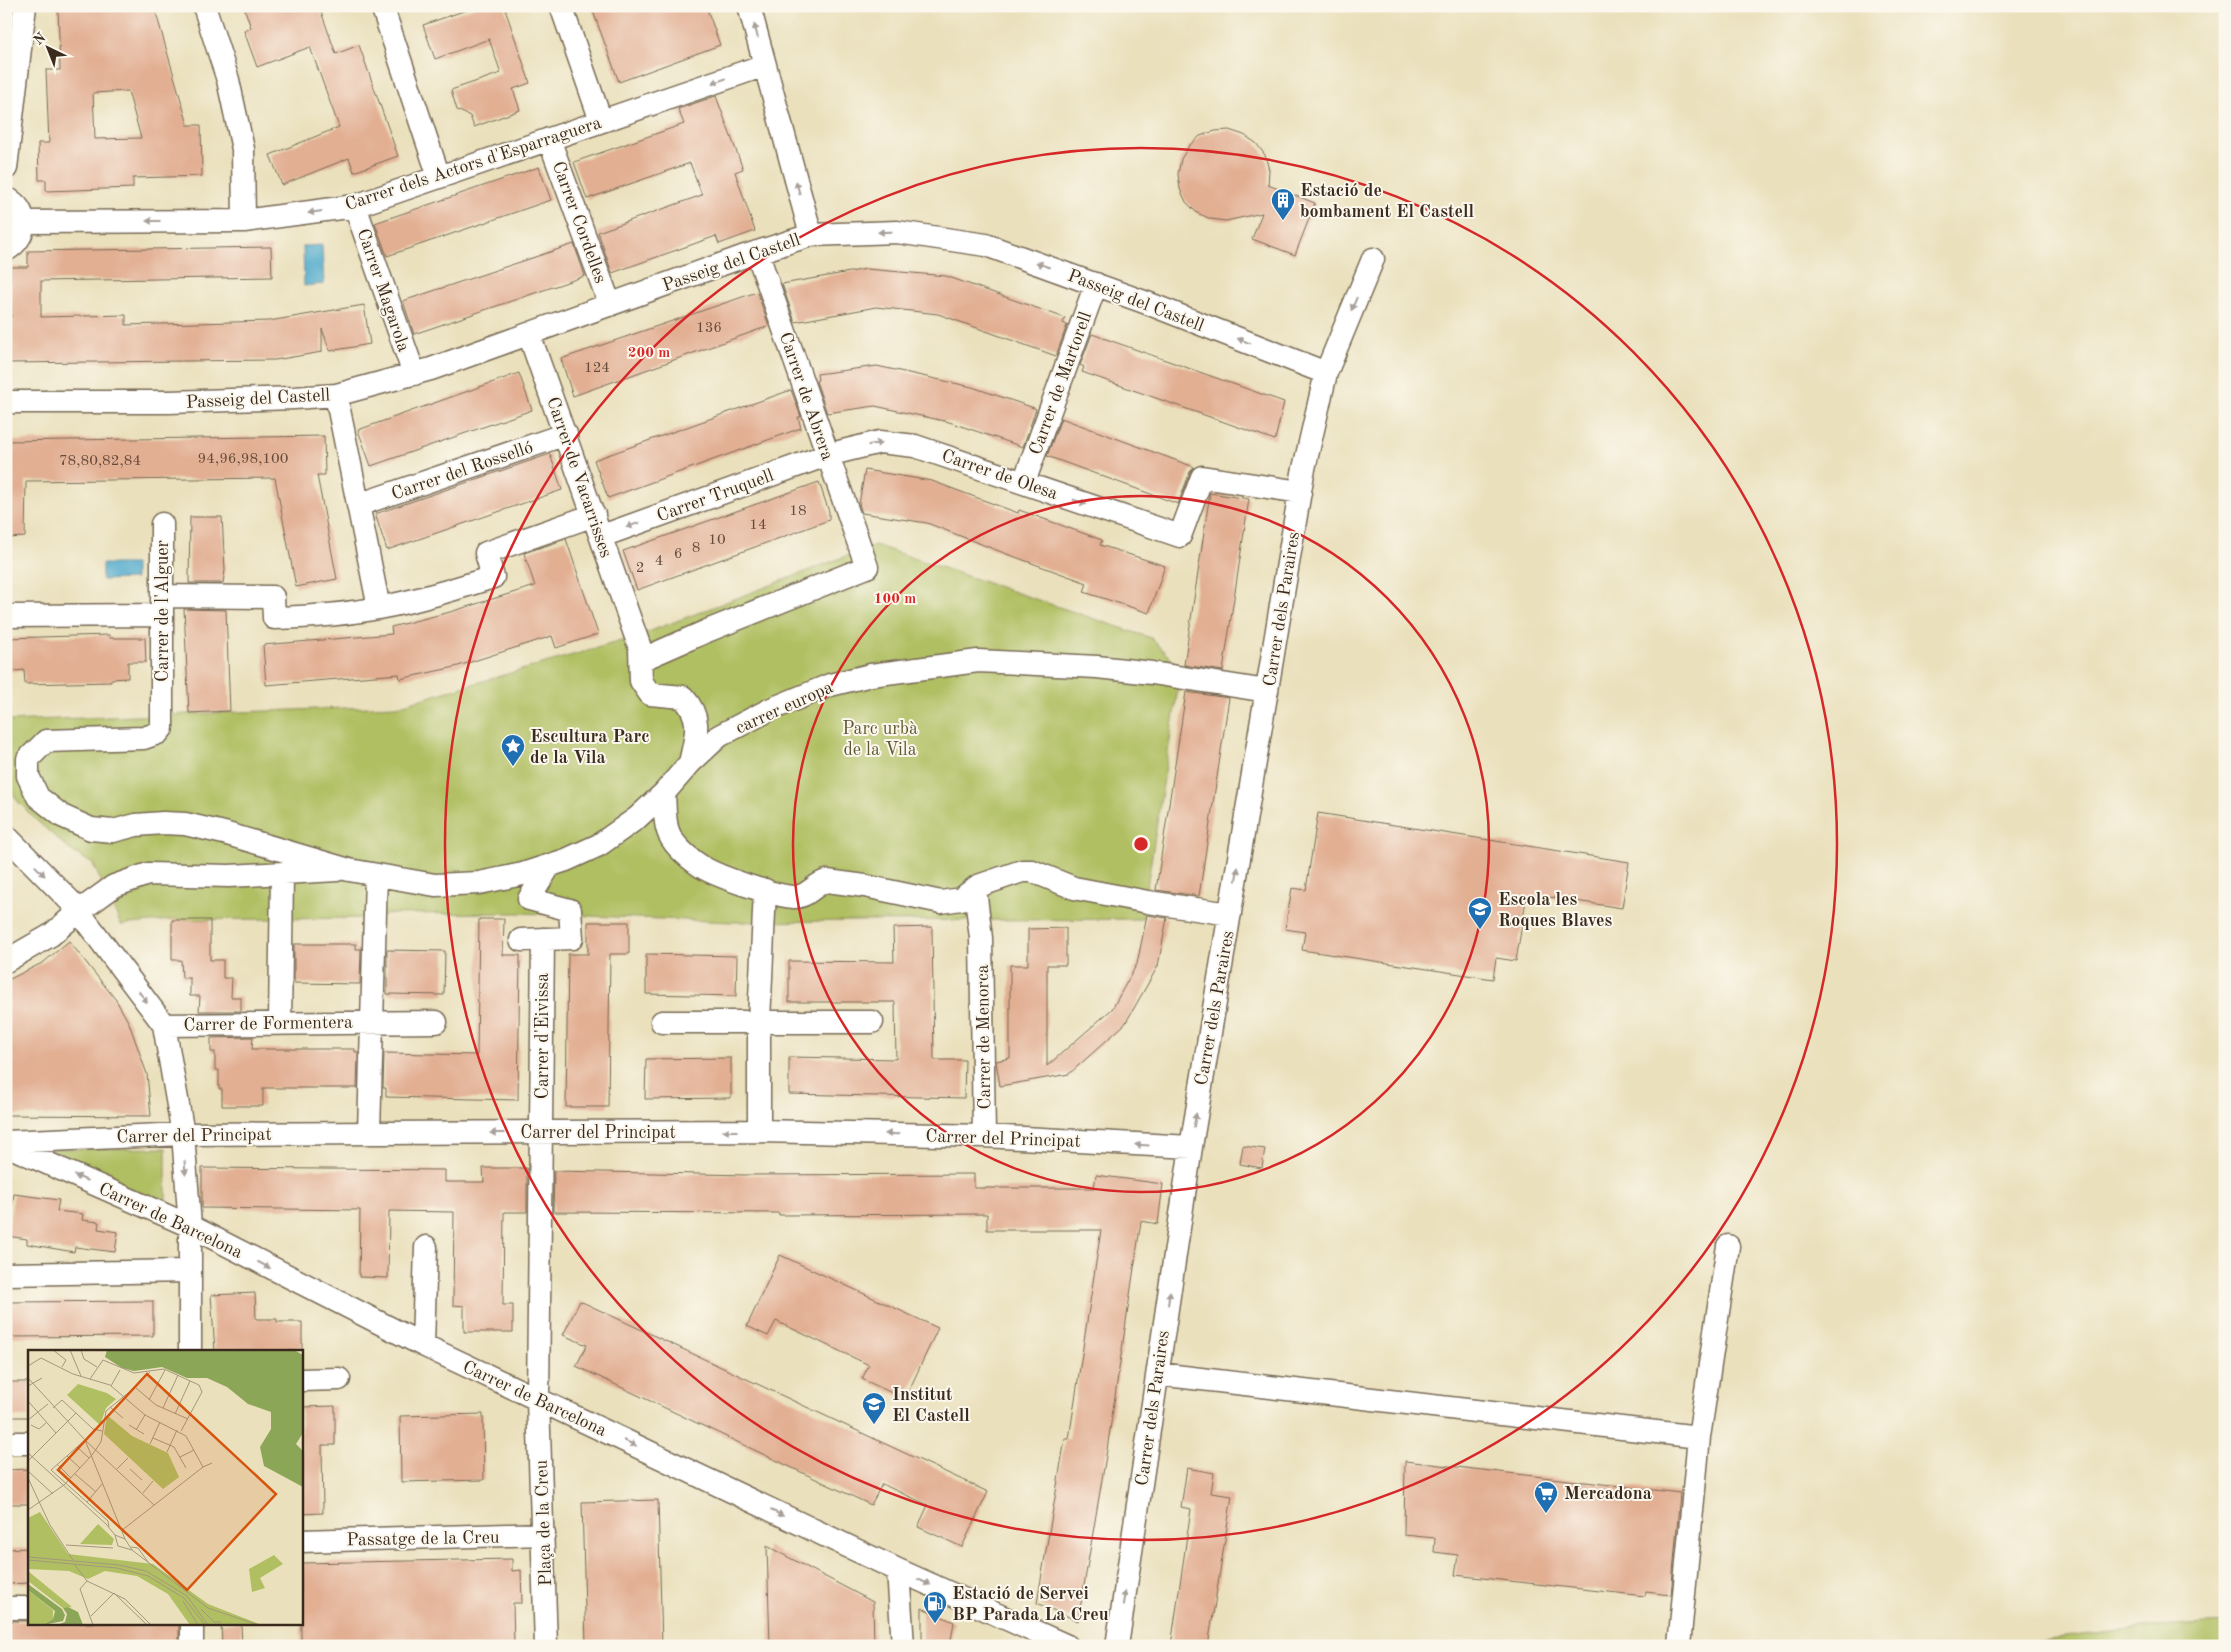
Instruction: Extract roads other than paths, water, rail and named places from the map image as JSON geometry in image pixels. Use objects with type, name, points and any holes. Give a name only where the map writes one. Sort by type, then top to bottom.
[{"type":"street","points":[[6,168],[25,6]]},
{"type":"street","points":[[204,6],[228,80],[243,148],[244,221]]},
{"type":"street","points":[[382,6],[439,177]]},
{"type":"street","points":[[561,6],[601,121]]},
{"type":"street","points":[[749,6],[811,235]]},
{"type":"street","name":"Carrer dels Actors d'Esparraguera","points":[[24,222],[244,221],[355,206],[765,65]]},
{"type":"street","name":"Carrer Cordelles","points":[[549,139],[610,305]]},
{"type":"street","points":[[6,198],[17,206],[24,222],[20,239],[6,250]]},
{"type":"street","name":"Carrer Magarola","points":[[355,206],[414,374]]},
{"type":"street","name":"Passeig del Castell","points":[[6,402],[169,402],[294,398],[336,394],[414,374],[757,252],[811,235],[897,232],[986,245],[1096,284],[1326,373]]},
{"type":"street","name":"Carrer de Abrera","points":[[641,671],[707,631],[867,567],[757,252]]},
{"type":"street","points":[[1326,373],[1373,259]]},
{"type":"street","name":"Carrer de Martorell","points":[[1024,482],[1096,284]]},
{"type":"street","name":"Carrer de Vacarrisses","points":[[529,334],[566,434],[640,648],[641,671]]},
{"type":"street","name":"Carrer dels Paraires","points":[[1117,1646],[1190,1147],[1300,492],[1326,373]]},
{"type":"street","points":[[336,394],[378,608]]},
{"type":"street","name":"Carrer del Rosselló","points":[[358,505],[566,434]]},
{"type":"street","name":"Carrer de Olesa","points":[[828,455],[880,442],[915,446],[1180,536],[1202,477],[1300,492]]},
{"type":"street","name":"Carrer Truquell","points":[[602,536],[828,455]]},
{"type":"street","points":[[6,616],[273,597],[274,618],[326,616],[378,608],[441,593],[493,577],[486,553],[594,515]]},
{"type":"street","name":"Carrer de l'Alguer","points":[[162,524],[162,728],[158,733],[144,738],[46,741],[28,759],[28,776],[38,797],[62,816],[91,829],[113,831],[136,825],[185,824],[224,833],[349,870]]},
{"type":"street","name":"carrer europa","points":[[349,870],[434,885],[479,882],[518,875],[566,860],[599,845],[637,818],[719,736],[769,710],[830,685],[863,677],[978,661],[1080,666],[1152,673],[1267,691]]},
{"type":"street","points":[[641,671],[650,694],[683,697],[693,708],[697,720],[690,763]]},
{"type":"street","points":[[664,793],[668,832],[680,849],[703,868],[765,890],[794,897],[810,892],[822,882],[827,881],[864,886],[941,902],[961,898],[975,889],[1022,871],[1032,871],[1074,888],[1148,902],[1230,914]]},
{"type":"street","points":[[6,836],[78,912],[164,1025],[183,1134],[190,1226],[190,1350]]},
{"type":"street","name":"Carrer d'Eivissa","points":[[538,1400],[542,1132],[532,940],[572,938],[570,910],[529,900],[550,866]]},
{"type":"street","points":[[6,961],[51,935],[78,912],[114,886],[148,874],[229,876],[349,870]]},
{"type":"street","points":[[280,1022],[282,874]]},
{"type":"street","points":[[372,1022],[376,875]]},
{"type":"street","name":"Carrer de Menorca","points":[[975,889],[981,938],[984,1136]]},
{"type":"street","points":[[760,1131],[759,1021],[765,890]]},
{"type":"street","name":"Carrer de Formentera","points":[[164,1025],[280,1022],[436,1022]]},
{"type":"street","name":"Carrer de Formentera","points":[[369,1133],[372,1022]]},
{"type":"street","points":[[662,1022],[872,1022]]},
{"type":"street","name":"Carrer del Principat","points":[[6,1142],[183,1134],[760,1131],[984,1136],[1190,1147]]},
{"type":"street","name":"Carrer de Barcelona","points":[[6,1145],[190,1226],[423,1345],[898,1570],[1067,1646]]},
{"type":"street","points":[[1678,1646],[1699,1437],[1728,1246]]},
{"type":"street","points":[[423,1345],[426,1247]]},
{"type":"street","points":[[6,1274],[190,1271]]},
{"type":"street","points":[[1158,1374],[1699,1437]]},
{"type":"street","points":[[302,1380],[339,1379]]},
{"type":"street","name":"Plaça de la Creu","points":[[538,1400],[544,1534],[546,1646]]},
{"type":"street","points":[[6,1443],[28,1443]]},
{"type":"street","name":"Passatge de la Creu","points":[[302,1541],[544,1534]]},
{"type":"street","points":[[898,1570],[903,1646]]},
{"type":"street","points":[[6,1608],[28,1608]]},
{"type":"street","points":[[192,1624],[192,1646]]},
{"type":"water","points":[[322,245],[324,284],[304,286],[303,246]]},
{"type":"water","points":[[102,564],[135,564],[135,579],[102,580]]},
{"type":"place","name":"Estació de bombament El Castell","points":[[1283,221]]},
{"type":"place","name":"Escultura Parc de la Vila","points":[[513,767]]},
{"type":"place","name":"Escola les Roques Blaves","points":[[1480,930]]},
{"type":"place","name":"Institut El Castell","points":[[874,1425]]},
{"type":"place","name":"Mercadona","points":[[1546,1514]]},
{"type":"place","name":"Estació de Servei BP Parada La Creu","points":[[935,1624]]},
{"type":"park label","name":"Parc urbà de la Vila","points":[[880,738]]}]
